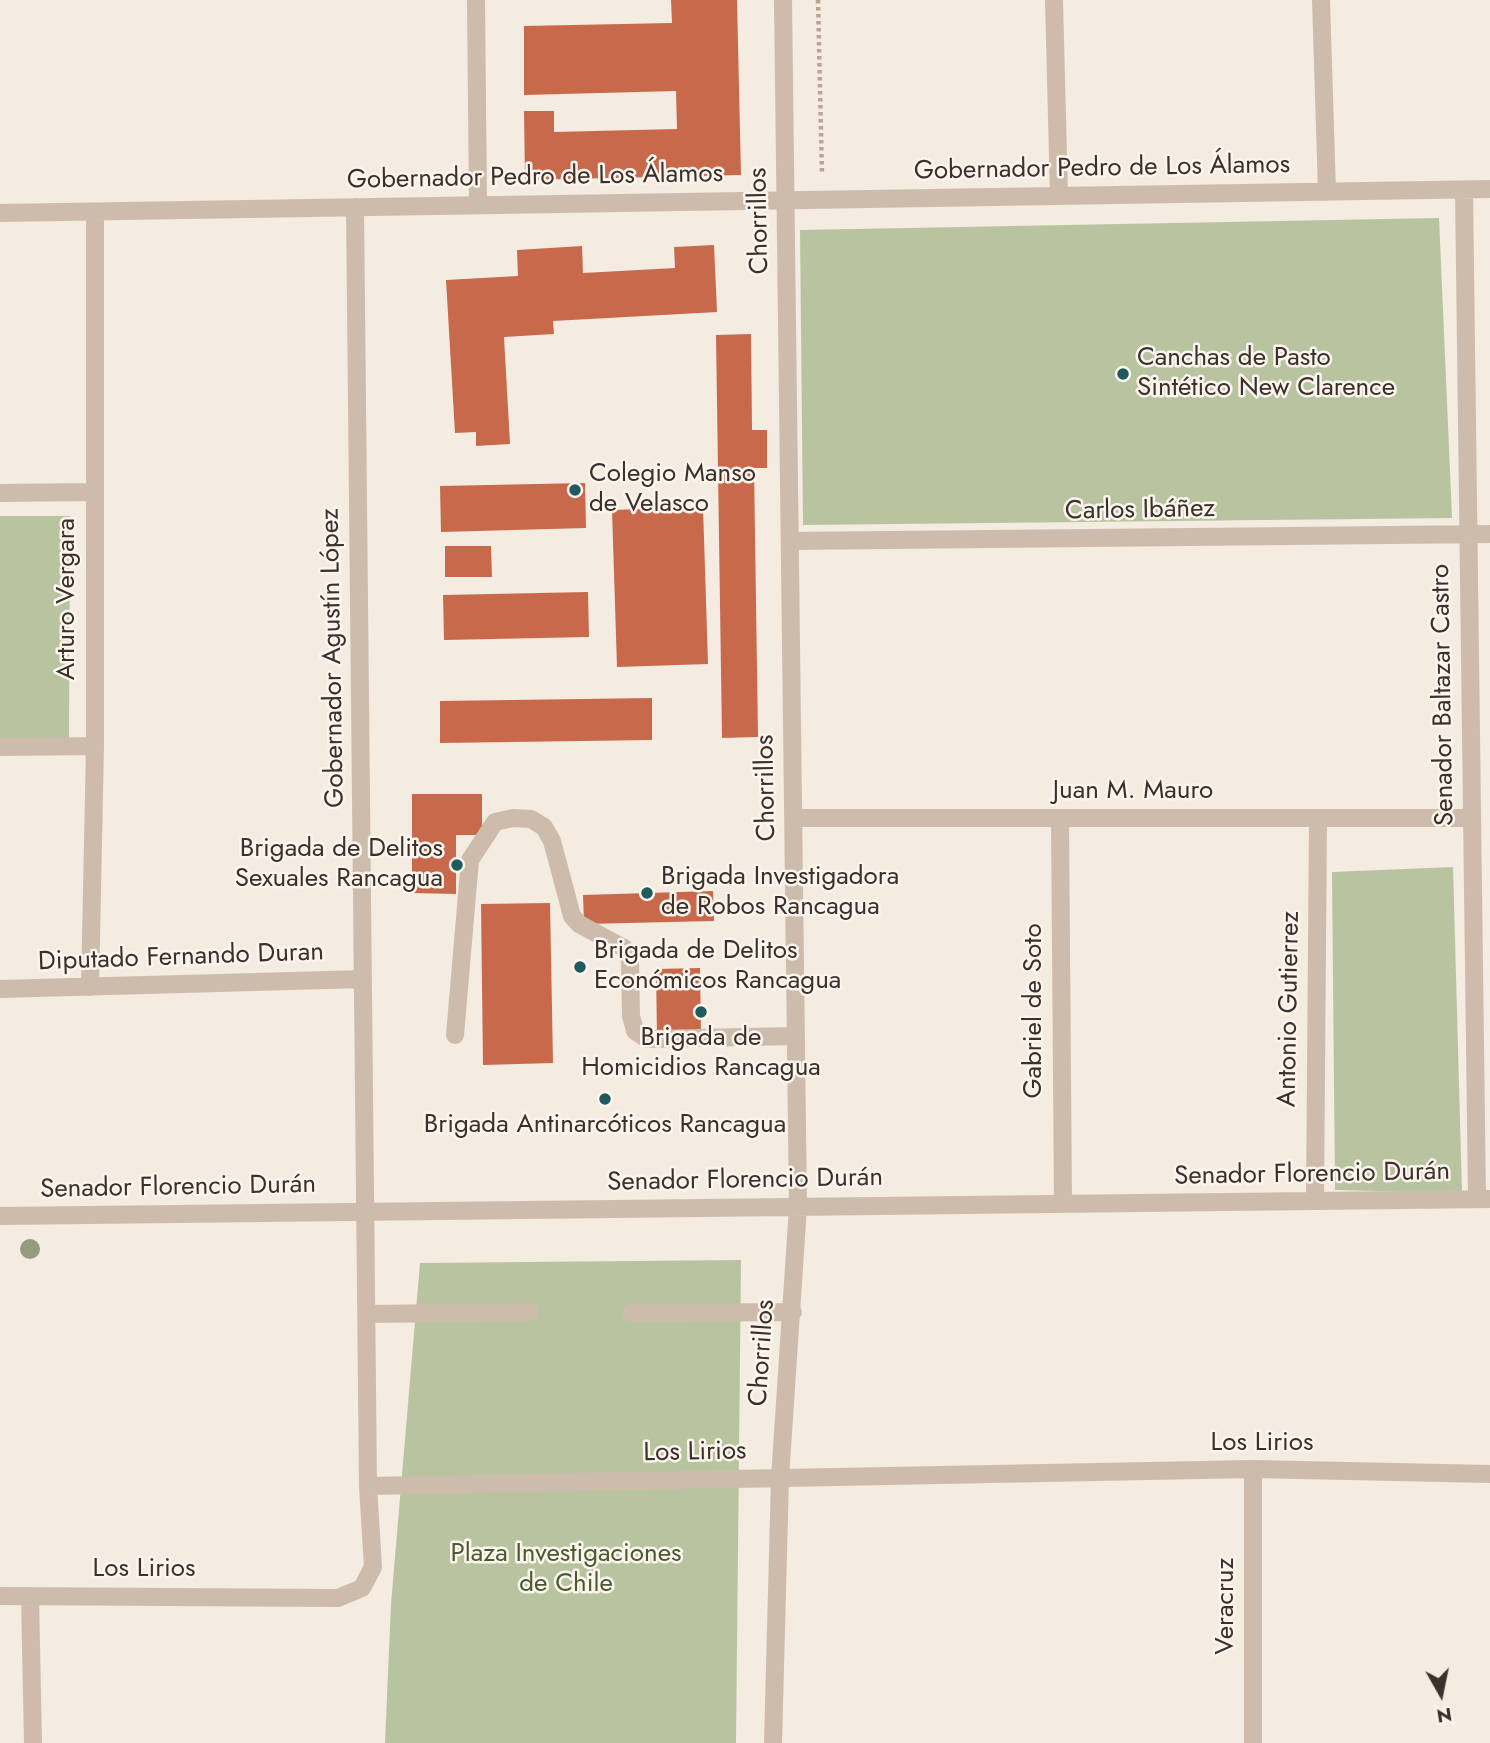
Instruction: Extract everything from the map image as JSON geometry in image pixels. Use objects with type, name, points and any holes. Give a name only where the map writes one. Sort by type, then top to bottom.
[{"type":"street","points":[[477,0],[478,205]]},
{"type":"street","name":"Chorrillos","points":[[773,1743],[780,1478],[798,1207],[783,0]]},
{"type":"street","points":[[1054,0],[1059,196]]},
{"type":"street","points":[[1321,0],[1327,192]]},
{"type":"street","name":"Gobernador Pedro de Los Álamos","points":[[0,213],[1490,189]]},
{"type":"street","name":"Senador Baltazar Castro","points":[[1464,190],[1472,818],[1483,1199]]},
{"type":"street","name":"Gobernador Agustín López","points":[[355,207],[368,1486]]},
{"type":"street","name":"Arturo Vergara","points":[[90,987],[95,746],[95,212]]},
{"type":"street","points":[[0,493],[94,492]]},
{"type":"street","name":"Carlos Ibáñez","points":[[790,541],[1490,534]]},
{"type":"street","points":[[0,747],[95,746]]},
{"type":"street","points":[[455,1035],[470,860],[495,822],[513,818],[531,820],[544,827],[552,841],[572,916],[579,924],[624,948],[629,960],[631,1016],[635,1031],[647,1039],[796,1036]]},
{"type":"street","name":"Juan M. Mauro","points":[[794,818],[1472,818]]},
{"type":"street","name":"Gabriel de Soto","points":[[1060,818],[1063,1204]]},
{"type":"street","name":"Antonio Gutierrez","points":[[1315,1201],[1318,818]]},
{"type":"street","name":"Diputado Fernando Duran","points":[[0,989],[363,979]]},
{"type":"street","name":"Senador Florencio Durán","points":[[0,1216],[1483,1199]]},
{"type":"street","points":[[368,1314],[530,1312]]},
{"type":"street","points":[[631,1313],[793,1312]]},
{"type":"street","name":"Los Lirios","points":[[0,1596],[338,1598],[362,1588],[373,1567],[368,1486],[1253,1469],[1490,1474]]},
{"type":"street","name":"Veracruz","points":[[1253,1469],[1253,1743]]},
{"type":"street","points":[[30,1596],[33,1743]]},
{"type":"path","points":[[818,0],[822,200]]},
{"type":"green space","name":"Canchas de Pasto Sintético New Clarence","points":[[1439,218],[1452,518],[803,525],[800,230]]},
{"type":"green space","points":[[0,516],[70,516],[69,742],[0,743]]},
{"type":"green space","points":[[1453,867],[1462,1193],[1335,1190],[1332,872]]},
{"type":"green space","name":"Plaza Investigaciones de Chile","points":[[741,1260],[736,1743],[385,1743],[391,1604],[420,1263]]},
{"type":"building","points":[[671,0],[737,0],[741,175],[525,180],[524,111],[554,111],[554,132],[677,129],[676,91],[524,95],[524,26],[672,23]]},
{"type":"building","points":[[714,245],[717,312],[553,321],[554,334],[504,337],[510,444],[476,446],[476,432],[455,433],[446,280],[518,276],[517,250],[582,246],[583,273],[675,268],[674,247]]},
{"type":"building","points":[[751,334],[752,430],[767,430],[767,468],[754,468],[758,737],[722,738],[716,335]]},
{"type":"building","points":[[585,483],[586,528],[441,532],[440,486]]},
{"type":"building","points":[[703,507],[708,664],[617,667],[612,510]]},
{"type":"building","points":[[445,546],[491,546],[492,577],[445,577]]},
{"type":"building","points":[[588,592],[589,637],[444,640],[443,595]]},
{"type":"building","points":[[652,698],[652,740],[440,743],[440,701]]},
{"type":"building","points":[[412,794],[482,794],[482,835],[456,835],[456,894],[412,893]]},
{"type":"building","points":[[713,891],[714,921],[584,924],[583,895]]},
{"type":"building","points":[[550,903],[553,1063],[483,1065],[481,904]]},
{"type":"building","points":[[700,968],[701,1036],[657,1037],[656,969]]},
{"type":"place","name":"Canchas de Pasto Sintético New Clarence","points":[[1123,374]]},
{"type":"place","name":"Colegio Manso de Velasco","points":[[575,490]]},
{"type":"place","name":"Brigada de Delitos Sexuales Rancagua","points":[[457,865]]},
{"type":"place","name":"Brigada Investigadora de Robos Rancagua","points":[[647,893]]},
{"type":"place","name":"Brigada de Delitos Económicos Rancagua","points":[[580,967]]},
{"type":"place","name":"Brigada de Homicidios Rancagua","points":[[701,1012]]},
{"type":"place","name":"Brigada Antinarcóticos Rancagua","points":[[605,1099]]}]
